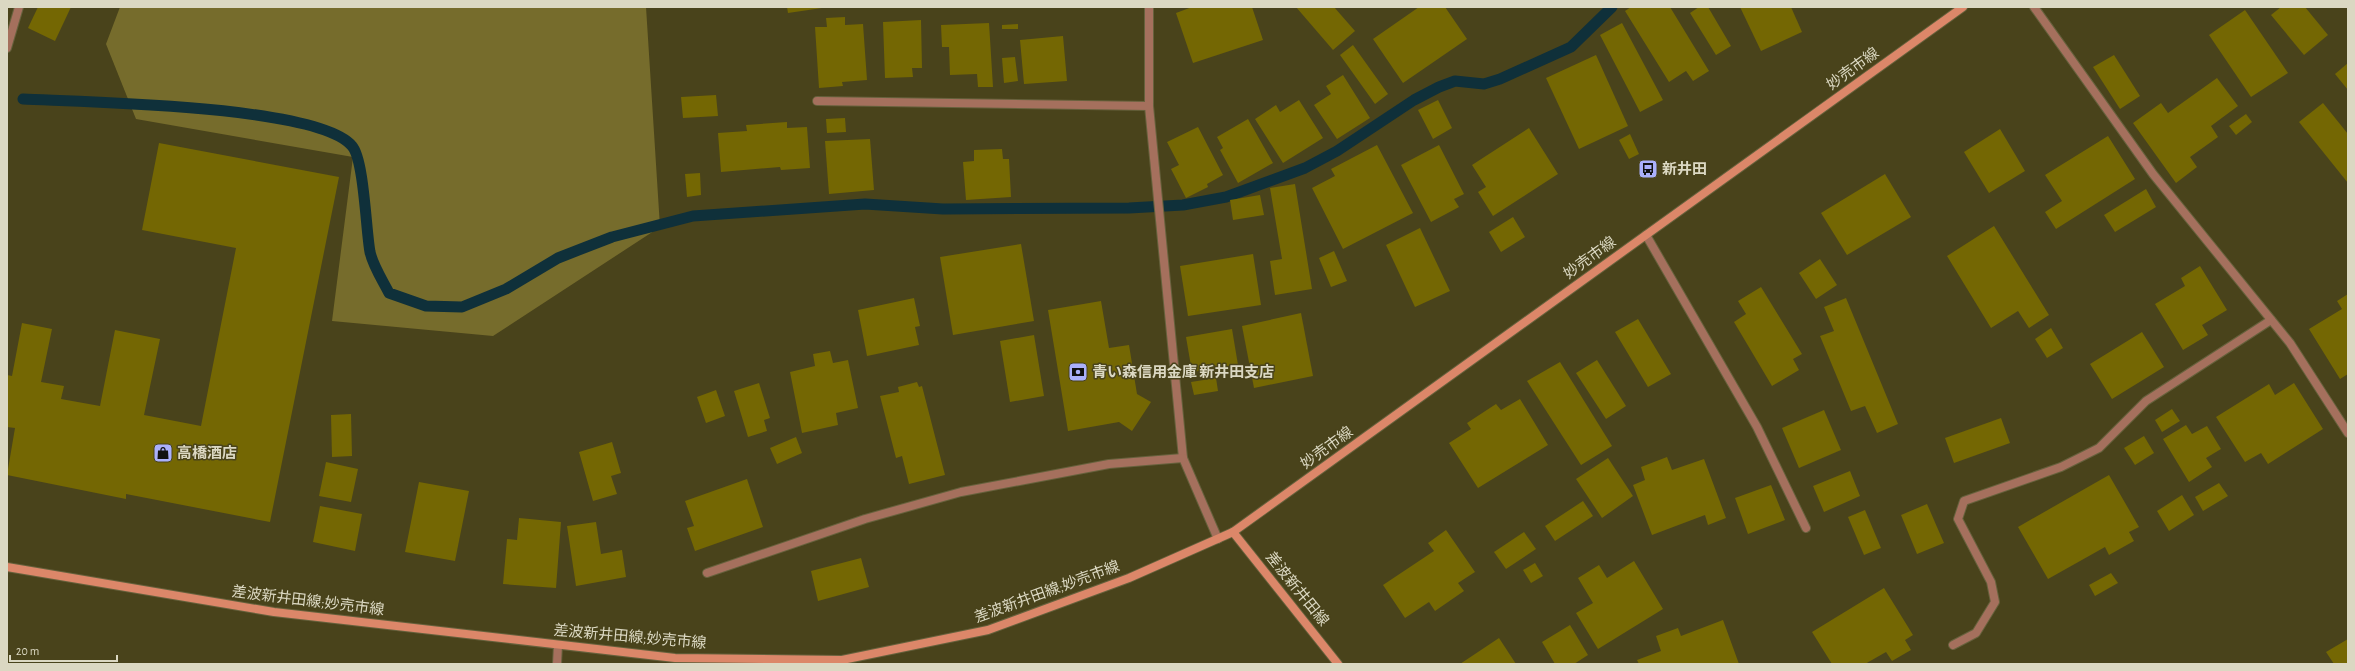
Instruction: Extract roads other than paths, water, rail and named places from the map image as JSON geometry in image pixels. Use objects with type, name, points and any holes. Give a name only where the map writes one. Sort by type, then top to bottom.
[{"type":"main road","name":"妙売市線","points":[[1233,532],[1963,7]]},
{"type":"main road","name":"差波新井田線;妙売市線","points":[[7,567],[274,612],[558,645],[676,658],[842,660],[988,630],[1129,578],[1233,532]]},
{"type":"main road","name":"差波新井田線","points":[[1233,532],[1338,664]]},
{"type":"street","points":[[7,48],[18,7]]},
{"type":"street","points":[[1149,7],[1149,106],[1183,458],[1218,539]]},
{"type":"street","points":[[2034,7],[2153,174],[2290,343],[2348,433]]},
{"type":"street","points":[[817,101],[1149,106]]},
{"type":"street","points":[[1646,235],[1758,427],[1806,528]]},
{"type":"street","points":[[1953,645],[1976,632],[1995,602],[1991,582],[1958,519],[1964,501],[2061,467],[2099,448],[2146,401],[2271,320]]},
{"type":"street","points":[[707,573],[865,519],[961,492],[1109,464],[1183,458]]},
{"type":"street","points":[[557,664],[558,645]]},
{"type":"waterway","points":[[23,99],[144,104],[197,108],[249,114],[295,122],[331,132],[352,146],[356,153],[362,180],[371,257],[389,293],[426,306],[462,307],[506,289],[558,258],[612,237],[693,216],[865,204],[943,209],[1129,208],[1183,205],[1226,197],[1305,168],[1337,151],[1414,100],[1439,87],[1455,81],[1484,84],[1500,79],[1571,47],[1612,7]]},
{"type":"place","name":"新井田","points":[[1648,169]]},
{"type":"place","name":"青い森信用金庫 新井田支店","points":[[1078,372]]},
{"type":"place","name":"高橋酒店","points":[[163,453]]}]
